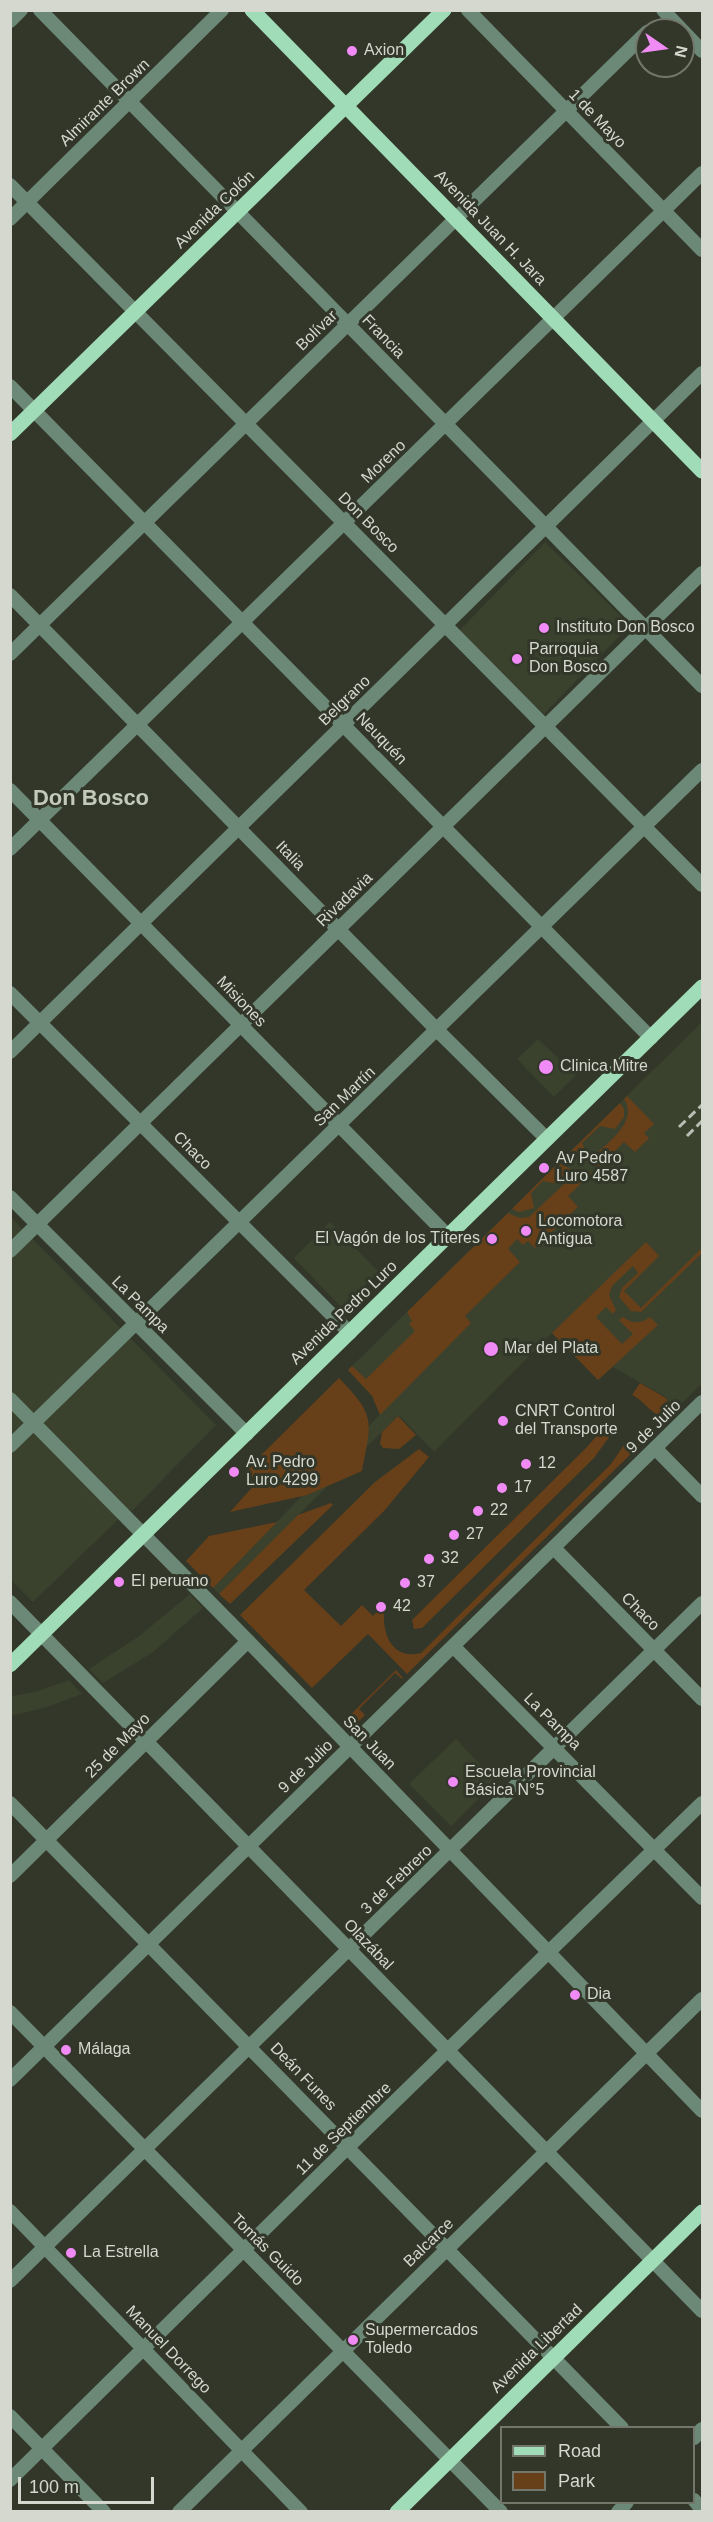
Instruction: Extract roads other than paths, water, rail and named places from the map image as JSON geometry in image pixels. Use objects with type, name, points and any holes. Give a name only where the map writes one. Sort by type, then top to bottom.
[{"type":"main road","name":"Avenida Juan H. Jara","points":[[252,10],[702,471]]},
{"type":"main road","name":"Avenida Colón","points":[[10,434],[444,10]]},
{"type":"main road","name":"Avenida Pedro Luro","points":[[10,1665],[702,987]]},
{"type":"main road","name":"Avenida Libertad","points":[[397,2511],[702,2212]]},
{"type":"street","points":[[10,21],[21,10]]},
{"type":"street","name":"Francia","points":[[39,10],[702,686]]},
{"type":"street","name":"Almirante Brown","points":[[10,219],[222,10]]},
{"type":"street","name":"1 de Mayo","points":[[468,10],[702,250]]},
{"type":"street","name":"Bolívar","points":[[10,654],[635,44]]},
{"type":"street","name":"Moreno","points":[[10,849],[702,173]]},
{"type":"street","name":"Don Bosco","points":[[10,185],[702,885]]},
{"type":"street","name":"Belgrano","points":[[10,1052],[702,373]]},
{"type":"street","name":"Neuquén","points":[[10,386],[651,1038]]},
{"type":"street","name":"Rivadavia","points":[[10,1251],[702,573]]},
{"type":"street","name":"Italia","points":[[10,595],[338,930],[548,1139]]},
{"type":"street","name":"San Martín","points":[[10,1446],[702,770]]},
{"type":"street","name":"Misiones","points":[[10,790],[448,1236]]},
{"type":"street","name":"Chaco","points":[[10,993],[350,1333]]},
{"type":"street","name":"La Pampa","points":[[10,1197],[247,1434]]},
{"type":"street","name":"San Juan","points":[[10,1399],[144,1534],[702,2110]]},
{"type":"street","name":"9 de Julio","points":[[10,2080],[702,1402]]},
{"type":"street","points":[[655,1448],[702,1496]]},
{"type":"street","name":"Chaco","points":[[554,1548],[702,1699]]},
{"type":"street","name":"Olazábal","points":[[10,1602],[702,2311]]},
{"type":"street","name":"3 de Febrero","points":[[10,2281],[702,1603]]},
{"type":"street","name":"25 de Mayo","points":[[10,1876],[248,1641]]},
{"type":"street","name":"La Pampa","points":[[453,1646],[702,1898]]},
{"type":"street","name":"Deán Funes","points":[[10,1803],[621,2426]]},
{"type":"street","name":"11 de Septiembre","points":[[10,2480],[702,1803]]},
{"type":"street","name":"Balcarce","points":[[179,2511],[702,1998]]},
{"type":"street","name":"Tomás Guido","points":[[10,2012],[501,2511]]},
{"type":"street","name":"Manuel Dorrego","points":[[10,2211],[301,2511]]},
{"type":"street","points":[[10,2416],[104,2511]]},
{"type":"railway","points":[[679,1127],[702,1105]]},
{"type":"railway","points":[[687,1136],[702,1121]]},
{"type":"place","name":"Axion","points":[[352,51]]},
{"type":"place","name":"Instituto Don Bosco","points":[[544,628]]},
{"type":"place","name":"Parroquia Don Bosco","points":[[517,659]]},
{"type":"place","name":"Clinica Mitre","points":[[546,1067]]},
{"type":"place","name":"Av Pedro Luro 4587","points":[[544,1168]]},
{"type":"place","name":"Locomotora Antigua","points":[[526,1231]]},
{"type":"place","name":"El Vagón de los Títeres","points":[[492,1239]]},
{"type":"place","name":"Mar del Plata","points":[[491,1349]]},
{"type":"place","name":"CNRT Control del Transporte","points":[[503,1421]]},
{"type":"place","name":"12","points":[[526,1464]]},
{"type":"place","name":"Av. Pedro Luro 4299","points":[[234,1472]]},
{"type":"place","name":"17","points":[[502,1488]]},
{"type":"place","name":"22","points":[[478,1511]]},
{"type":"place","name":"27","points":[[454,1535]]},
{"type":"place","name":"32","points":[[429,1559]]},
{"type":"place","name":"El peruano","points":[[119,1582]]},
{"type":"place","name":"37","points":[[405,1583]]},
{"type":"place","name":"42","points":[[381,1607]]},
{"type":"place","name":"Escuela Provincial Básica N°5","points":[[453,1782]]},
{"type":"place","name":"Dia","points":[[575,1995]]},
{"type":"place","name":"Málaga","points":[[66,2050]]},
{"type":"place","name":"La Estrella","points":[[71,2253]]},
{"type":"place","name":"Supermercados Toledo","points":[[353,2340]]},
{"type":"district","name":"Don Bosco","points":[[91,799]]}]
